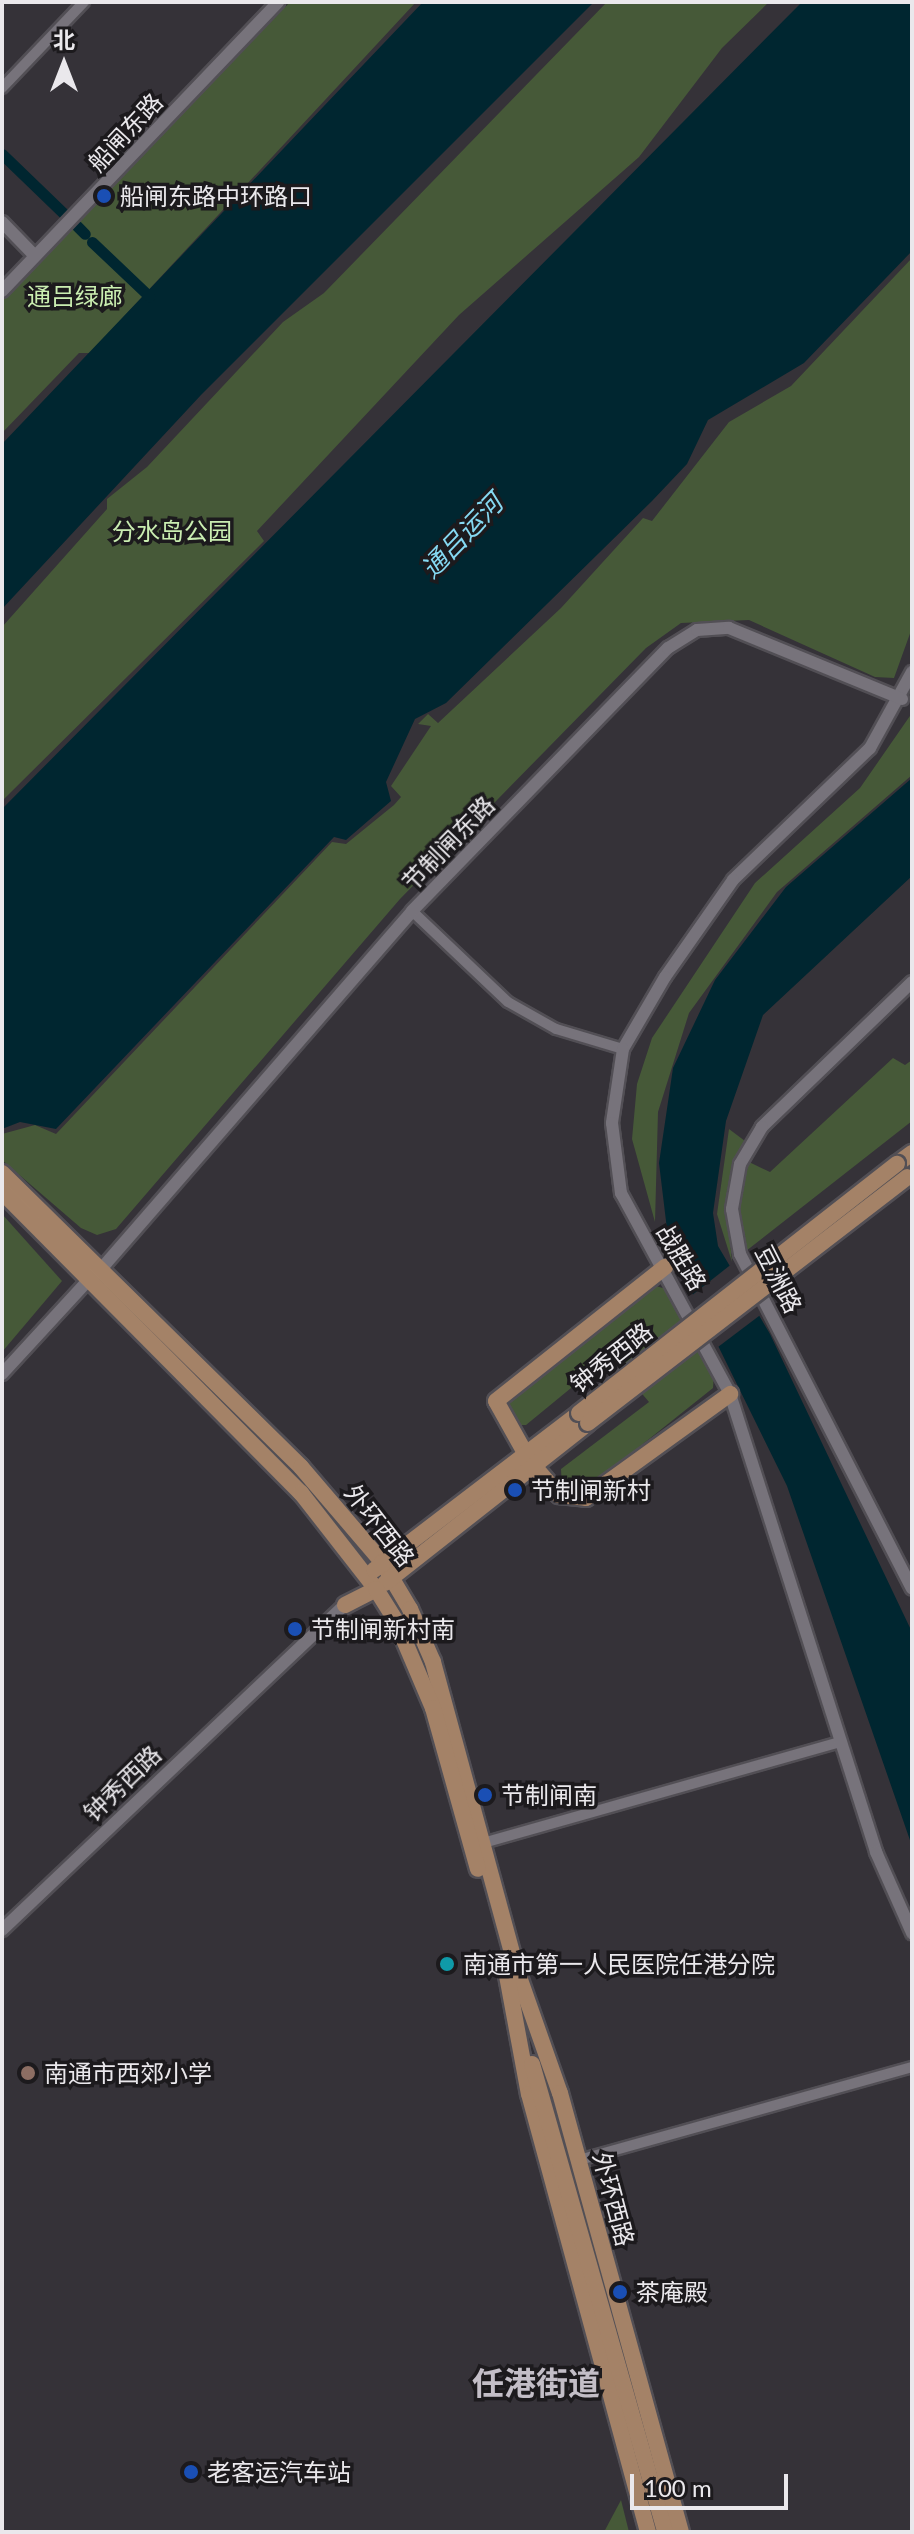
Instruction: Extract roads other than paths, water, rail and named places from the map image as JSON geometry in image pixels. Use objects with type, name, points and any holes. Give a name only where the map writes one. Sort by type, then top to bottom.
[{"type":"main road","name":"钟秀西路","points":[[372,1583],[382,1562],[584,1418],[905,1171],[912,1153]]},
{"type":"main road","points":[[2,1173],[31,1211]]},
{"type":"main road","points":[[2,1192],[31,1211]]},
{"type":"main road","name":"外环西路","points":[[31,1211],[301,1467],[382,1562],[433,1662],[483,1843],[545,2097],[665,2532]]},
{"type":"main road","points":[[665,1267],[496,1401],[528,1458],[559,1495],[586,1498],[730,1394]]},
{"type":"main road","name":"外环西路","points":[[97,1272],[301,1493],[372,1583],[425,1683],[513,1974],[579,2160],[681,2532]]},
{"type":"main road","name":"钟秀西路","points":[[372,1583],[392,1577],[528,1458]]},
{"type":"main road","name":"外环西路","points":[[345,1605],[372,1583]]},
{"type":"main road","name":"外环西路","points":[[513,1974],[529,2094],[648,2532]]},
{"type":"street","points":[[2,88],[84,2]]},
{"type":"street","name":"船闸东路","points":[[2,291],[278,2]]},
{"type":"street","points":[[2,222],[34,255]]},
{"type":"street","name":"节制闸东路","points":[[2,1374],[97,1272],[412,911],[668,648],[697,630],[729,628],[902,699]]},
{"type":"street","name":"战胜路","points":[[912,672],[902,699],[835,788],[733,880],[623,1049],[614,1159],[635,1223],[665,1267],[730,1394],[841,1742],[912,1933]]},
{"type":"street","points":[[412,911],[508,1002],[556,1029],[623,1049]]},
{"type":"street","name":"豆洲路","points":[[912,982],[762,1127],[740,1164],[732,1209],[740,1254],[912,1588]]},
{"type":"street","name":"钟秀西路","points":[[2,1930],[345,1605]]},
{"type":"street","points":[[483,1843],[841,1742]]},
{"type":"street","points":[[579,2160],[912,2067]]},
{"type":"water","points":[[423,2],[594,2],[201,395],[2,609],[2,444]]},
{"type":"water","name":"通吕运河","points":[[802,2],[912,2],[912,251],[804,363],[708,420],[687,464],[652,501],[446,703],[415,719],[386,782],[391,801],[346,840],[334,837],[56,1129],[20,1122],[2,1129],[2,809]]},
{"type":"water","points":[[912,778],[912,876],[763,1015],[726,1121],[713,1213],[718,1246],[770,1334],[912,1632],[912,1846],[787,1486],[669,1246],[659,1163],[673,1068],[715,980],[786,887]]},
{"type":"waterway","points":[[2,154],[63,213]]},
{"type":"waterway","points":[[77,226],[85,234]]},
{"type":"waterway","points":[[92,242],[149,296]]},
{"type":"place","name":"船闸东路中环路口","points":[[104,196]]},
{"type":"place","name":"节制闸新村","points":[[515,1490]]},
{"type":"place","name":"节制闸新村南","points":[[295,1629]]},
{"type":"place","name":"节制闸南","points":[[485,1795]]},
{"type":"place","name":"南通市第一人民医院任港分院","points":[[447,1964]]},
{"type":"place","name":"南通市西郊小学","points":[[28,2073]]},
{"type":"place","name":"茶庵殿","points":[[620,2292]]},
{"type":"place","name":"老客运汽车站","points":[[191,2472]]},
{"type":"district","name":"任港街道","points":[[536,2383]]},
{"type":"park label","name":"通吕绿廊","points":[[75,296]]},
{"type":"park label","name":"分水岛公园","points":[[172,531]]}]
